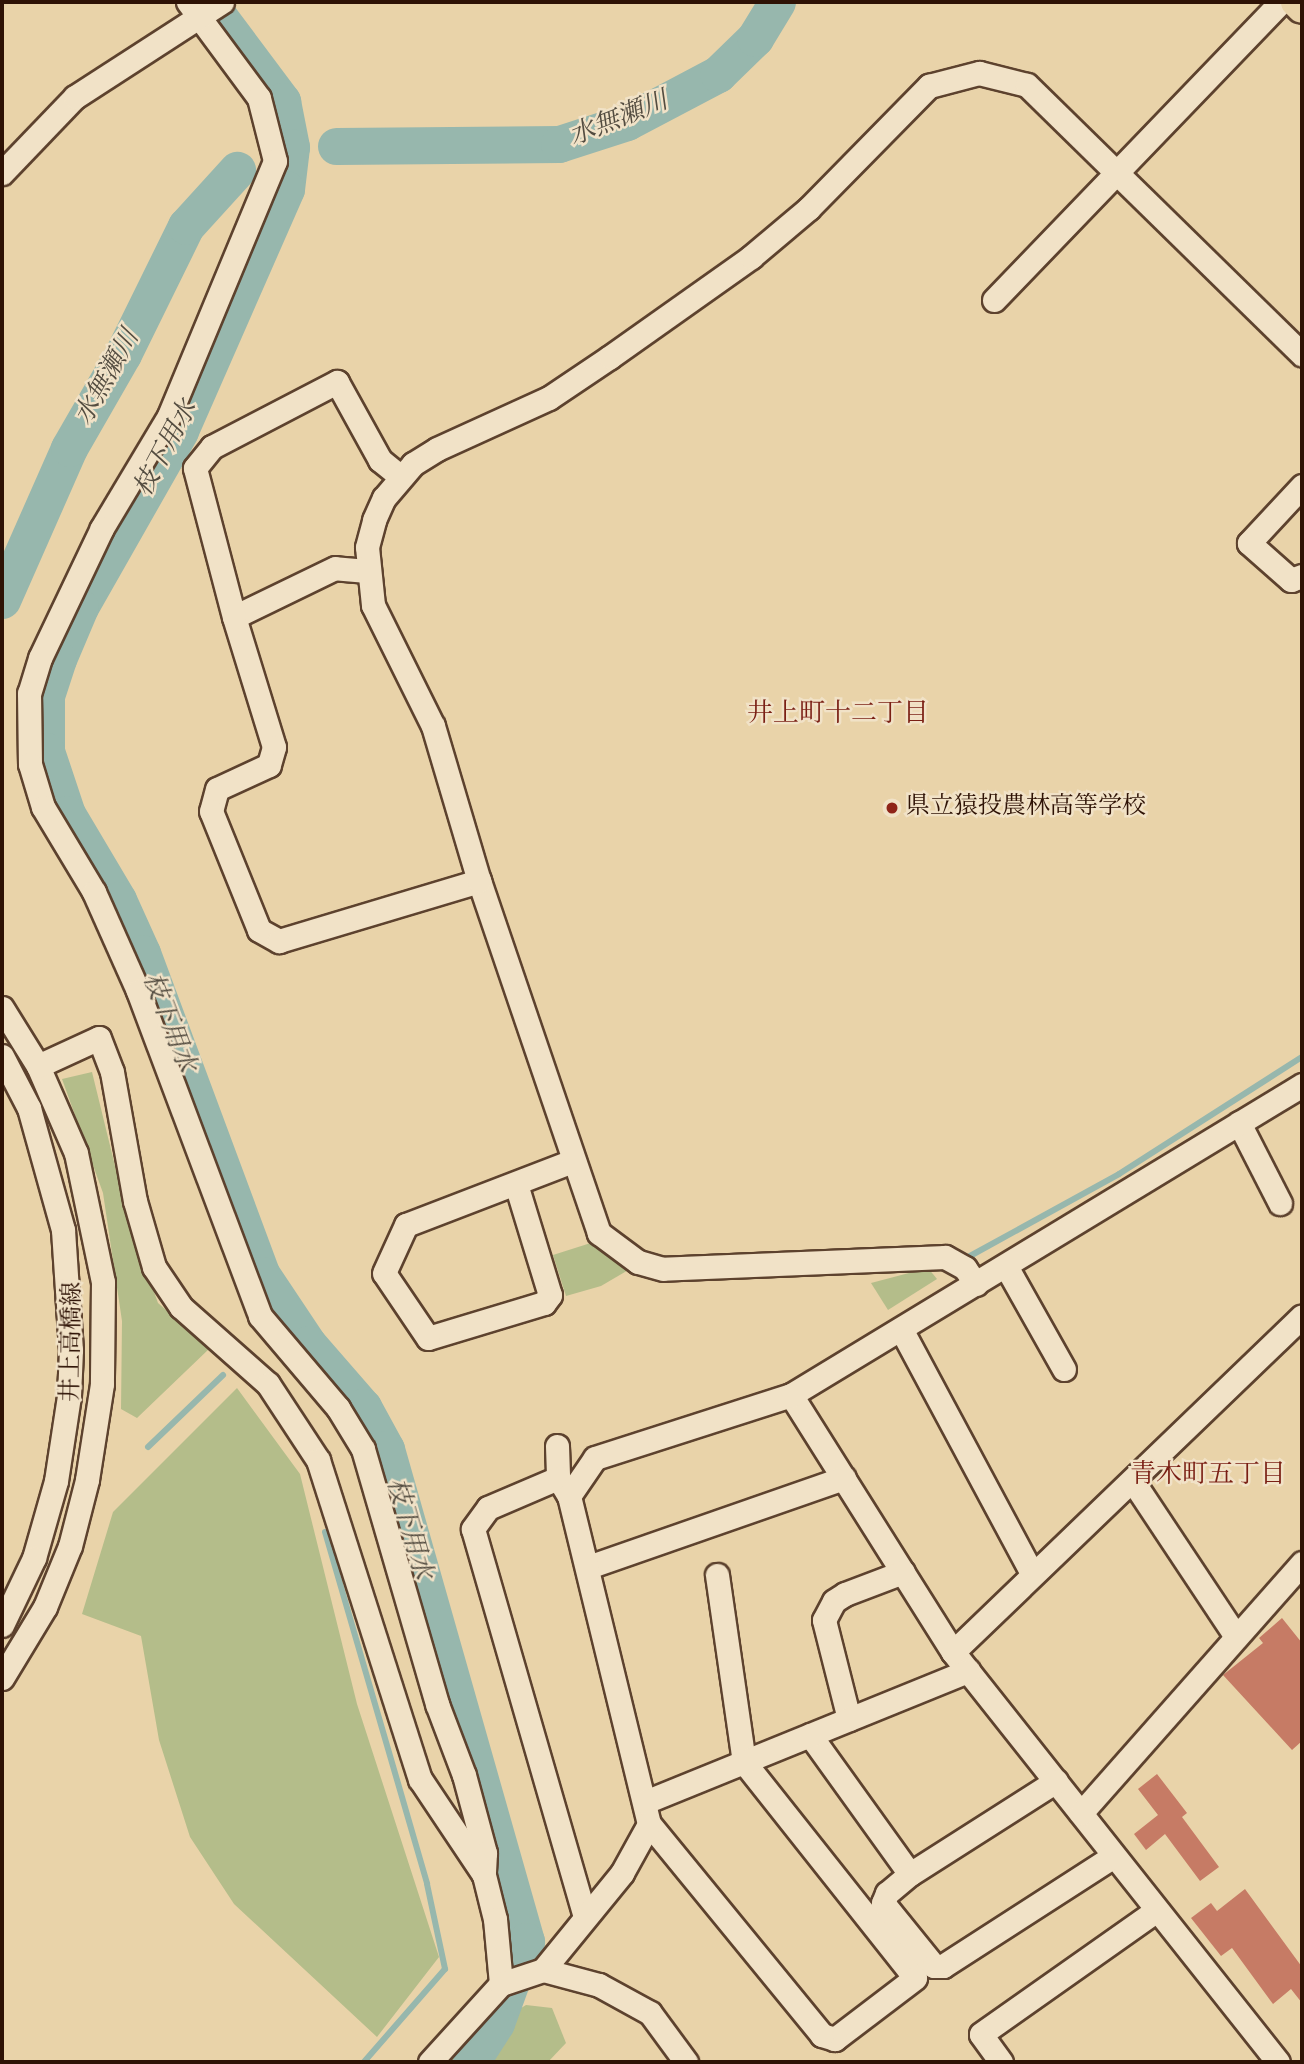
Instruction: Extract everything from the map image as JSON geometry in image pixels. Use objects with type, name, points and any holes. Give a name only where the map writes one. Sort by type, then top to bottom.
[{"type":"main road","points":[[1296,2],[1302,8]]},
{"type":"street","points":[[994,300],[1281,2]]},
{"type":"street","points":[[2,173],[75,97],[205,9],[259,99],[271,132],[273,170],[169,416],[102,528],[40,658],[29,693],[30,764],[43,807],[94,892],[138,990],[260,1316],[338,1408],[363,1449],[437,1704],[464,1775],[485,1853],[484,1875],[495,1919],[501,1984]]},
{"type":"street","points":[[976,1284],[965,1268],[945,1257],[663,1269],[638,1262],[599,1233],[479,881],[433,726],[373,605],[367,571],[374,520],[400,476],[437,449],[549,398],[751,257],[808,209],[929,86],[979,73],[1027,85],[1302,354]]},
{"type":"street","points":[[400,476],[380,460],[337,382],[212,447],[195,468],[234,617],[274,747],[269,765],[217,789],[211,810],[259,930],[279,941],[479,881]]},
{"type":"street","points":[[1302,486],[1249,543],[1291,580],[1302,576]]},
{"type":"street","points":[[234,617],[335,568],[367,571]]},
{"type":"street","name":"井上高橋線","points":[[2,1008],[38,1066],[76,1153],[103,1282],[102,1384],[87,1480],[70,1546],[45,1607],[2,1678]]},
{"type":"street","points":[[38,1066],[99,1038],[112,1072],[135,1201],[154,1267],[181,1307],[268,1384],[318,1460],[420,1779],[484,1875]]},
{"type":"street","name":"井上高橋線","points":[[2,1056],[29,1108],[63,1230],[71,1350],[68,1409],[56,1481],[34,1558],[2,1625]]},
{"type":"street","points":[[585,1917],[473,1529],[488,1508],[564,1487],[595,1458],[791,1395],[1007,1268],[1302,1085]]},
{"type":"street","points":[[1239,1123],[1280,1203]]},
{"type":"street","points":[[516,1184],[550,1295],[544,1303],[428,1338],[384,1273],[406,1225],[573,1161]]},
{"type":"street","points":[[1007,1268],[1064,1369]]},
{"type":"street","points":[[953,1652],[1032,1573],[1134,1483],[1302,1316]]},
{"type":"street","points":[[901,1329],[1032,1573]]},
{"type":"street","points":[[791,1395],[953,1652],[1278,2062]]},
{"type":"street","points":[[557,1446],[564,1487],[588,1567],[647,1813],[821,2035],[835,2039],[915,1978],[744,1762],[717,1575]]},
{"type":"street","points":[[588,1567],[844,1478]]},
{"type":"street","points":[[1134,1483],[1235,1635]]},
{"type":"street","points":[[1081,1813],[1235,1635],[1302,1563]]},
{"type":"street","points":[[849,1719],[824,1620],[834,1601],[845,1594],[903,1572]]},
{"type":"street","points":[[430,2062],[501,1984],[543,1970],[622,1873],[647,1813],[744,1762],[968,1671]]},
{"type":"street","points":[[810,1735],[909,1874]]},
{"type":"street","points":[[1055,1781],[909,1874],[887,1893],[884,1903],[934,1966],[943,1966],[1114,1856]]},
{"type":"street","points":[[1000,2062],[981,2034],[1157,1910]]},
{"type":"street","points":[[543,1970],[599,1985],[650,2013],[686,2062]]},
{"type":"green space","points":[[92,1072],[128,1219],[158,1303],[210,1348],[137,1418],[121,1409],[122,1321],[103,1193],[62,1079]]},
{"type":"green space","points":[[597,1241],[630,1269],[601,1286],[566,1296],[553,1255]]},
{"type":"green space","points":[[928,1268],[937,1279],[888,1310],[871,1283]]},
{"type":"green space","points":[[237,1388],[300,1474],[357,1704],[439,1957],[377,2037],[234,1904],[190,1837],[159,1740],[141,1636],[82,1614],[113,1512]]},
{"type":"green space","points":[[526,2005],[552,2008],[566,2043],[548,2062],[434,2062]]},
{"type":"building","points":[[1282,1618],[1302,1643],[1302,1741],[1292,1750],[1223,1675],[1263,1643],[1259,1638]]},
{"type":"building","points":[[1157,1774],[1187,1813],[1182,1817],[1219,1867],[1200,1881],[1165,1834],[1146,1850],[1134,1834],[1158,1815],[1138,1789]]},
{"type":"building","points":[[1245,1889],[1302,1967],[1302,2003],[1291,1989],[1273,2004],[1232,1948],[1221,1956],[1191,1918],[1211,1903],[1217,1911]]},
{"type":"waterway","name":"枝下用水","points":[[208,2],[282,101],[291,147],[286,189],[180,431],[80,607],[46,695],[46,751],[67,814],[118,900],[142,953],[262,1275],[308,1344],[363,1407],[386,1449],[526,1941],[496,2023],[471,2062]]},
{"type":"waterway","name":"水無瀬川","points":[[336,146],[559,144],[627,122],[718,74],[755,38],[777,2]]},
{"type":"waterway","name":"水無瀬川","points":[[2,600],[69,448],[123,354],[186,226],[237,170]]},
{"type":"waterway","points":[[970,1256],[1119,1174],[1302,1057]]},
{"type":"waterway","points":[[148,1447],[223,1375]]},
{"type":"waterway","points":[[325,1532],[427,1884],[445,1969],[364,2062]]},
{"type":"place","name":"県立猿投農林高等学校","points":[[892,808]]},
{"type":"district","name":"井上町十二丁目","points":[[838,715]]},
{"type":"district","name":"青木町五丁目","points":[[1208,1476]]}]
